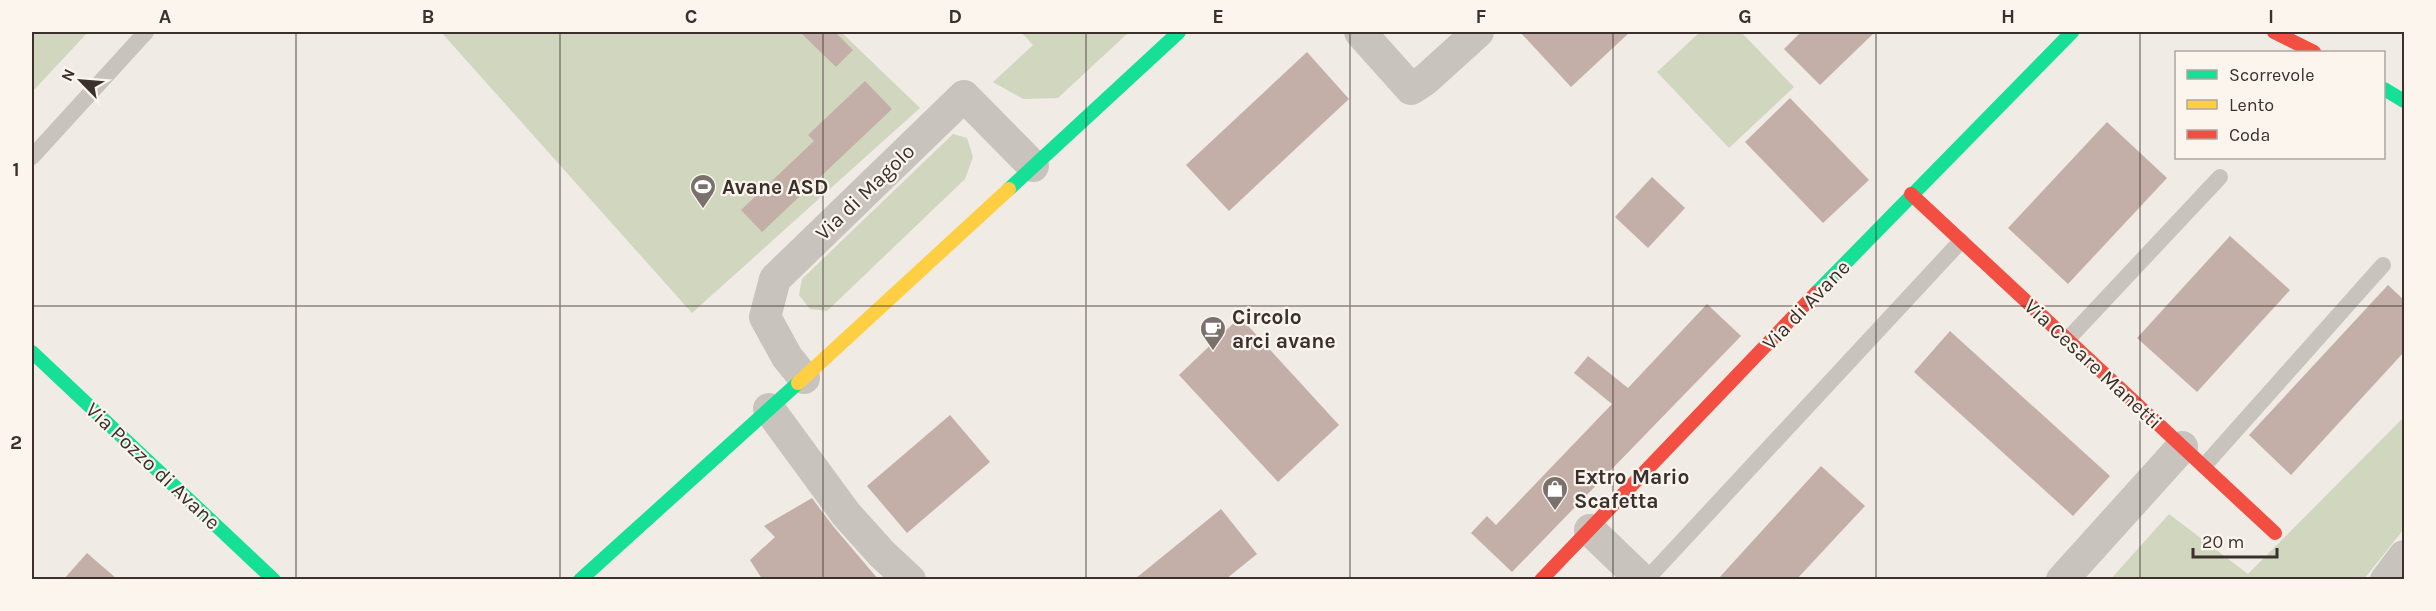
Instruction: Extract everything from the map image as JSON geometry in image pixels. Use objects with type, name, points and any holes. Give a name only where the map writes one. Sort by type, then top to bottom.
[{"type":"street","points":[[580,579],[804,378],[1179,32]]},
{"type":"street","points":[[1360,32],[1411,89],[1425,80],[1478,32]]},
{"type":"street","name":"Via di Avane","points":[[1541,579],[1911,194],[2072,32]]},
{"type":"street","points":[[2274,32],[2312,51]]},
{"type":"street","points":[[2385,90],[2404,101]]},
{"type":"street","name":"Via di Magolo","points":[[804,378],[787,357],[765,317],[775,279],[964,96],[1034,166]]},
{"type":"street","name":"Via Cesare Manetti","points":[[1911,194],[2275,533]]},
{"type":"street","name":"Via Pozzo di Avane","points":[[32,352],[274,579]]},
{"type":"street","points":[[769,409],[846,514],[882,554],[910,579]]},
{"type":"street","points":[[2062,579],[2193,456]]},
{"type":"street","points":[[1590,530],[1644,579]]},
{"type":"street","points":[[2386,579],[2404,556]]},
{"type":"lane","points":[[32,157],[146,32]]},
{"type":"lane","points":[[2067,340],[2220,177]]},
{"type":"lane","points":[[1644,579],[1961,241]]},
{"type":"lane","points":[[2193,456],[2383,265]]},
{"type":"green space","points":[[32,32],[88,32],[32,92]]},
{"type":"green space","name":"Avane ASD","points":[[441,32],[841,32],[920,108],[692,313]]},
{"type":"green space","points":[[1021,32],[1129,32],[1058,98],[1023,99],[993,82],[1033,45]]},
{"type":"green space","points":[[1700,32],[1741,32],[1794,87],[1729,148],[1657,72]]},
{"type":"green space","points":[[953,134],[967,138],[973,157],[965,179],[827,311],[810,309],[799,295],[802,279]]},
{"type":"green space","points":[[2404,417],[2404,529],[2364,579],[2110,580],[2169,514],[2248,574]]},
{"type":"building","points":[[800,32],[835,32],[853,50],[836,67]]},
{"type":"building","points":[[1520,32],[1630,32],[1571,87]]},
{"type":"building","points":[[1801,32],[1875,32],[1820,85],[1784,49]]},
{"type":"building","points":[[1307,52],[1349,99],[1229,211],[1186,165]]},
{"type":"building","points":[[865,81],[892,109],[762,232],[741,210],[814,141],[808,135]]},
{"type":"building","points":[[1790,98],[1869,180],[1823,223],[1745,142]]},
{"type":"building","points":[[2107,122],[2167,178],[2068,284],[2008,228]]},
{"type":"building","points":[[1652,177],[1685,208],[1648,248],[1615,217]]},
{"type":"building","points":[[2230,236],[2290,290],[2197,392],[2137,338]]},
{"type":"building","points":[[2388,285],[2404,300],[2404,352],[2291,475],[2249,435]]},
{"type":"building","points":[[1707,304],[1741,336],[1512,572],[1471,533],[1487,516],[1496,525],[1612,404],[1574,373],[1588,356],[1628,388]]},
{"type":"building","points":[[1240,317],[1339,425],[1278,482],[1179,375]]},
{"type":"building","points":[[1950,331],[2110,476],[2073,516],[1914,372]]},
{"type":"building","points":[[950,415],[990,462],[907,533],[867,486]]},
{"type":"building","points":[[1821,466],[1865,506],[1797,579],[1718,579]]},
{"type":"building","points":[[812,498],[878,579],[762,579],[750,560],[775,537],[764,526]]},
{"type":"building","points":[[1221,509],[1257,554],[1226,579],[1135,579]]},
{"type":"building","points":[[87,553],[95,560],[117,579],[64,579]]},
{"type":"traffic: fast","points":[[1009,189],[1179,32]]},
{"type":"traffic: fast","points":[[1816,293],[2072,32]]},
{"type":"traffic: fast","points":[[2385,90],[2404,101]]},
{"type":"traffic: fast","points":[[32,352],[274,580]]},
{"type":"traffic: fast","points":[[580,580],[798,383]]},
{"type":"traffic: slow","points":[[798,383],[1009,189]]},
{"type":"traffic: jam","points":[[2274,32],[2312,51]]},
{"type":"traffic: jam","points":[[1911,194],[2275,533]]},
{"type":"traffic: jam","points":[[1541,580],[1816,293]]},
{"type":"place","name":"Avane ASD","points":[[703,210]]},
{"type":"place","name":"Circolo arci avane","points":[[1213,352]]},
{"type":"place","name":"Extro Mario Scafetta","points":[[1555,512]]}]
